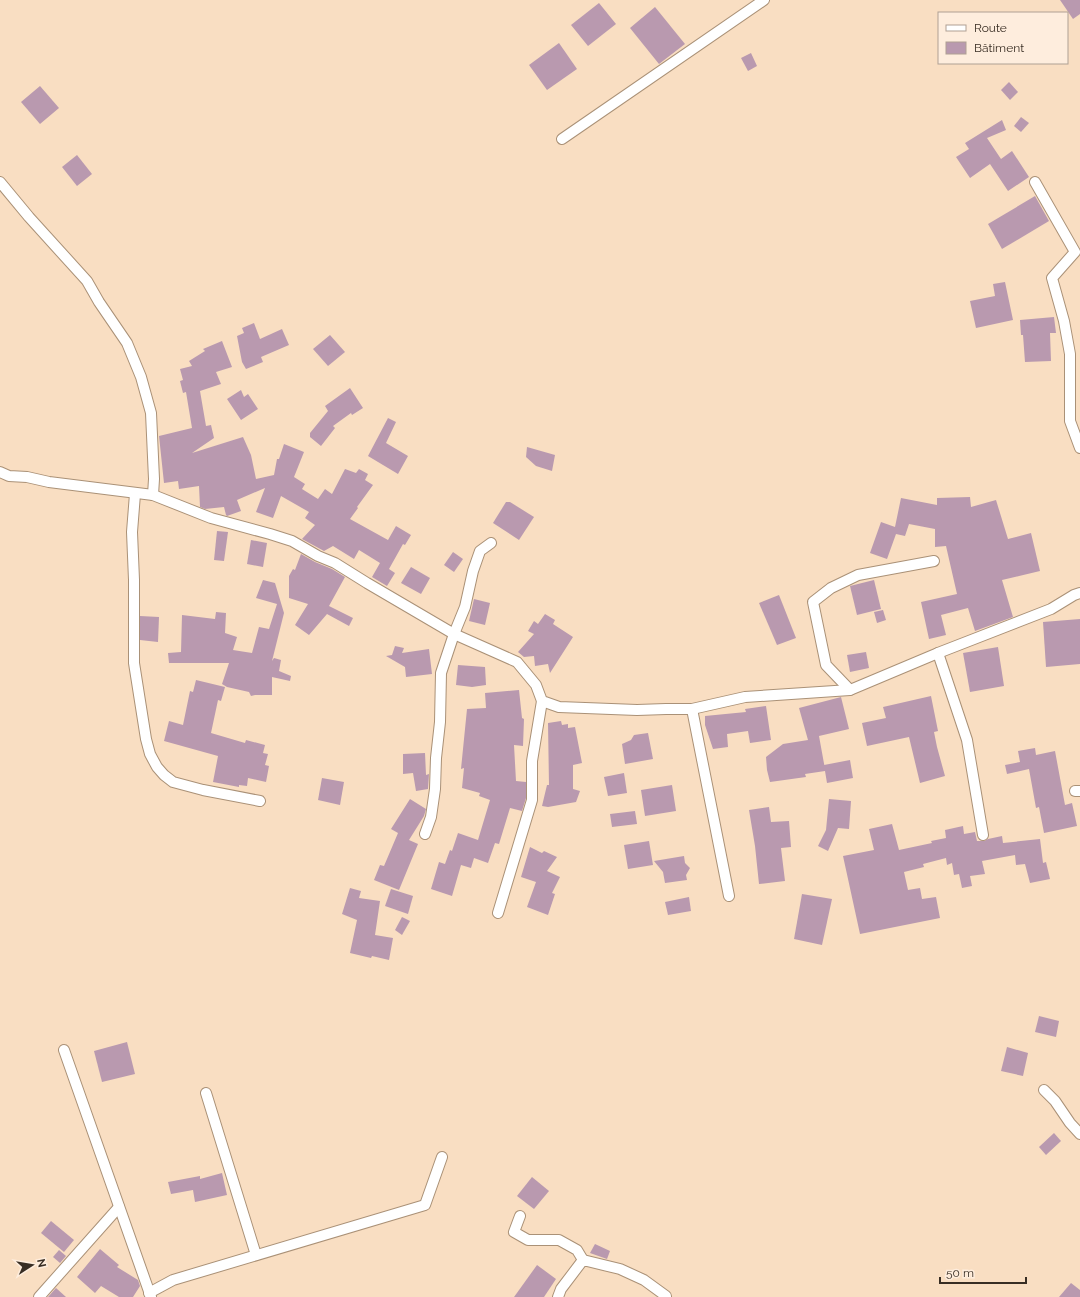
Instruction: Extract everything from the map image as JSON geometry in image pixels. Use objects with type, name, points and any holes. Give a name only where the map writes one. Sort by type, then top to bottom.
[{"type":"street","points":[[562,139],[764,0]]},
{"type":"street","points":[[0,182],[29,218],[87,280],[99,302],[127,343],[141,377],[151,413],[154,479],[153,495]]},
{"type":"street","points":[[1035,182],[1075,252],[1052,278],[1064,321],[1070,354],[1070,421],[1080,448]]},
{"type":"street","points":[[0,472],[9,476],[27,477],[49,482],[135,494],[153,495],[211,518],[292,541],[318,556],[335,563],[454,634],[517,662],[536,685],[542,701],[532,761],[532,800],[498,913]]},
{"type":"street","points":[[135,494],[132,532],[134,580],[134,663],[146,739],[150,754],[157,767],[173,782],[203,790],[260,801]]},
{"type":"street","points":[[425,834],[431,817],[435,789],[436,758],[440,722],[441,672],[465,607],[473,571],[480,551],[491,542]]},
{"type":"street","points":[[850,690],[826,665],[813,602],[831,588],[858,575],[934,561]]},
{"type":"street","points":[[542,701],[559,708],[637,710],[692,709],[745,696],[850,690],[938,653],[1051,609],[1080,593]]},
{"type":"street","points":[[938,653],[967,740],[983,835]]},
{"type":"street","points":[[692,709],[729,896]]},
{"type":"street","points":[[64,1050],[150,1295],[173,1280],[425,1205],[442,1157]]},
{"type":"street","points":[[1044,1090],[1055,1101],[1070,1123],[1080,1134]]},
{"type":"street","points":[[206,1093],[256,1255]]},
{"type":"street","points":[[39,1297],[119,1207]]},
{"type":"street","points":[[520,1216],[514,1232],[528,1240],[559,1240],[576,1250],[583,1260],[620,1269],[644,1280],[666,1297]]},
{"type":"street","points":[[558,1297],[561,1290],[583,1260]]},
{"type":"building","points":[[1060,0],[1080,0],[1080,14],[1073,19]]},
{"type":"building","points":[[599,3],[616,24],[588,46],[571,25]]},
{"type":"building","points":[[655,7],[685,44],[659,64],[630,28]]},
{"type":"building","points":[[559,43],[577,69],[547,90],[529,65]]},
{"type":"building","points":[[751,53],[757,66],[748,71],[741,58]]},
{"type":"building","points":[[1009,82],[1018,92],[1010,100],[1001,90]]},
{"type":"building","points":[[40,86],[59,108],[40,124],[21,102]]},
{"type":"building","points":[[1021,117],[1029,123],[1021,132],[1014,126]]},
{"type":"building","points":[[1002,120],[1006,130],[987,138],[1001,159],[1012,151],[1029,177],[1008,191],[990,164],[970,178],[956,157],[969,149],[965,143]]},
{"type":"building","points":[[77,155],[92,174],[77,186],[62,167]]},
{"type":"building","points":[[1035,196],[1049,221],[1002,249],[988,224]]},
{"type":"building","points":[[1005,282],[1013,320],[976,328],[970,301],[995,296],[993,284]]},
{"type":"building","points":[[1054,317],[1056,333],[1050,333],[1051,361],[1025,362],[1023,335],[1021,335],[1020,320]]},
{"type":"building","points":[[254,323],[260,339],[282,329],[289,345],[261,357],[263,362],[246,369],[242,362],[237,336],[244,333],[242,328]]},
{"type":"building","points":[[330,335],[345,352],[328,366],[313,349]]},
{"type":"building","points":[[222,341],[232,367],[216,372],[221,384],[200,391],[206,426],[211,425],[214,438],[192,453],[243,437],[251,455],[256,479],[274,475],[277,459],[279,459],[284,444],[304,452],[294,477],[305,484],[302,489],[318,499],[325,489],[332,494],[345,469],[356,473],[359,469],[368,474],[365,480],[373,485],[350,519],[388,540],[396,526],[411,535],[405,545],[403,544],[389,569],[395,573],[387,586],[372,577],[380,563],[359,550],[354,559],[333,546],[324,551],[302,539],[315,525],[305,518],[309,512],[281,496],[273,518],[256,512],[265,488],[237,500],[241,511],[227,516],[224,507],[205,509],[200,507],[199,486],[179,489],[178,481],[164,483],[159,436],[192,428],[186,392],[183,393],[180,381],[183,380],[180,369],[192,366],[189,361],[205,351],[203,349]]},
{"type":"building","points":[[350,388],[363,408],[352,415],[351,413],[333,426],[335,428],[321,446],[310,437],[310,433],[328,411],[325,406]]},
{"type":"building","points":[[241,390],[244,397],[248,394],[258,409],[241,420],[227,399]]},
{"type":"building","points":[[388,418],[396,422],[386,443],[408,456],[398,474],[368,456]]},
{"type":"building","points":[[527,447],[555,455],[552,471],[536,466],[526,457]]},
{"type":"building","points":[[970,497],[971,507],[996,500],[1008,539],[1031,533],[1040,571],[1002,580],[1013,617],[975,631],[968,608],[941,615],[946,635],[929,639],[921,602],[957,594],[946,546],[935,547],[935,529],[909,524],[905,536],[896,534],[887,559],[870,553],[881,522],[895,527],[901,498],[937,505],[937,498]]},
{"type":"building","points":[[506,502],[510,502],[534,517],[519,540],[493,523]]},
{"type":"building","points":[[217,531],[228,532],[224,561],[214,560]]},
{"type":"building","points":[[251,540],[267,543],[263,567],[247,564]]},
{"type":"building","points":[[453,552],[463,559],[454,572],[444,565]]},
{"type":"building","points":[[301,554],[345,577],[329,606],[353,618],[349,626],[327,614],[309,635],[295,625],[308,604],[289,598],[289,576],[293,569],[295,570]]},
{"type":"building","points":[[411,567],[430,578],[421,594],[401,583]]},
{"type":"building","points":[[263,580],[275,583],[284,613],[272,661],[274,658],[281,660],[279,671],[291,676],[290,681],[272,677],[272,695],[251,696],[249,692],[227,687],[222,684],[229,663],[169,663],[168,653],[181,652],[182,615],[215,619],[216,612],[226,613],[225,633],[237,637],[233,650],[252,653],[259,627],[269,629],[277,604],[256,598]]},
{"type":"building","points":[[874,580],[881,609],[857,615],[850,586]]},
{"type":"building","points":[[779,595],[796,638],[777,645],[759,603]]},
{"type":"building","points":[[474,599],[490,603],[485,625],[469,621]]},
{"type":"building","points":[[883,610],[886,620],[877,623],[874,612]]},
{"type":"building","points":[[545,614],[555,620],[553,624],[573,637],[550,673],[548,664],[535,666],[534,656],[524,657],[518,652],[534,634],[528,631],[534,621],[538,624]]},
{"type":"building","points":[[140,616],[159,617],[158,642],[140,640]]},
{"type":"building","points":[[1080,619],[1080,664],[1046,667],[1043,622]]},
{"type":"building","points":[[395,646],[404,648],[402,653],[429,649],[432,674],[406,677],[405,667],[386,656],[392,655]]},
{"type":"building","points":[[998,647],[1004,686],[970,692],[963,653]]},
{"type":"building","points":[[866,652],[869,668],[850,672],[847,655]]},
{"type":"building","points":[[458,665],[485,667],[486,685],[472,687],[456,685]]},
{"type":"building","points":[[196,680],[225,687],[221,701],[218,700],[211,733],[245,743],[246,740],[265,745],[263,753],[268,754],[265,765],[269,766],[266,782],[248,778],[247,786],[239,785],[239,787],[213,782],[218,756],[164,741],[169,721],[183,725],[190,691],[193,692]]},
{"type":"building","points":[[519,690],[522,718],[524,719],[523,746],[514,745],[516,781],[526,782],[526,798],[522,811],[510,808],[499,844],[495,843],[488,863],[474,858],[471,868],[461,865],[452,896],[431,889],[439,862],[445,864],[450,850],[452,851],[458,833],[478,840],[490,800],[479,796],[480,793],[462,788],[464,768],[461,769],[467,709],[486,708],[485,693]]},
{"type":"building","points":[[931,696],[938,731],[934,732],[945,776],[920,783],[909,737],[867,746],[862,723],[886,718],[883,707]]},
{"type":"building","points":[[841,697],[849,729],[819,736],[824,765],[850,760],[853,778],[827,783],[825,771],[805,774],[806,777],[770,782],[766,757],[783,744],[808,740],[799,708]]},
{"type":"building","points":[[766,706],[771,740],[750,743],[748,731],[727,734],[728,747],[713,749],[705,725],[705,716],[746,712],[745,709]]},
{"type":"building","points":[[561,721],[562,725],[568,724],[568,728],[575,727],[582,763],[573,765],[573,789],[580,791],[576,802],[548,807],[542,806],[547,785],[549,785],[548,723]]},
{"type":"building","points":[[648,733],[653,759],[625,764],[622,744],[631,740],[634,735]]},
{"type":"building","points":[[1035,748],[1036,755],[1055,751],[1065,805],[1072,803],[1077,826],[1044,833],[1039,807],[1036,808],[1029,769],[1007,774],[1005,765],[1020,762],[1018,751]]},
{"type":"building","points":[[425,753],[426,775],[429,774],[428,789],[416,791],[413,773],[403,774],[403,754]]},
{"type":"building","points":[[624,773],[627,793],[608,796],[604,777]]},
{"type":"building","points":[[322,778],[344,782],[340,805],[318,800]]},
{"type":"building","points":[[672,785],[676,811],[645,816],[641,790]]},
{"type":"building","points":[[410,799],[426,809],[424,816],[409,840],[418,844],[399,890],[374,880],[380,865],[384,866],[398,833],[391,829]]},
{"type":"building","points":[[829,799],[851,801],[849,829],[838,828],[828,851],[818,846],[826,830]]},
{"type":"building","points":[[769,807],[771,822],[789,821],[791,847],[781,848],[785,881],[759,884],[749,810]]},
{"type":"building","points":[[635,811],[637,824],[612,827],[610,814]]},
{"type":"building","points":[[892,824],[899,850],[932,843],[931,841],[946,838],[945,830],[963,826],[964,834],[975,832],[977,841],[984,841],[1002,836],[1003,843],[1040,839],[1043,863],[1046,862],[1050,879],[1030,883],[1025,864],[1016,865],[1015,855],[982,861],[985,874],[970,876],[972,886],[962,888],[959,874],[954,875],[952,863],[947,865],[946,858],[923,864],[924,867],[904,872],[908,890],[920,888],[922,899],[936,897],[940,918],[860,934],[843,856],[874,850],[869,829]]},
{"type":"building","points":[[649,841],[653,865],[628,869],[624,845]]},
{"type":"building","points":[[530,847],[542,853],[544,851],[557,857],[547,871],[560,877],[552,893],[555,894],[548,915],[527,907],[536,882],[521,877]]},
{"type":"building","points":[[684,856],[685,863],[690,868],[686,875],[687,880],[665,883],[663,872],[654,861]]},
{"type":"building","points":[[350,888],[361,891],[359,898],[380,901],[375,935],[393,938],[389,960],[372,956],[371,958],[350,953],[357,920],[342,914]]},
{"type":"building","points":[[391,889],[413,896],[408,914],[385,906]]},
{"type":"building","points":[[802,894],[832,899],[822,945],[794,939]]},
{"type":"building","points":[[689,897],[691,911],[668,915],[665,902]]},
{"type":"building","points":[[402,917],[410,921],[402,935],[395,930]]},
{"type":"building","points":[[1039,1016],[1059,1021],[1056,1037],[1035,1032]]},
{"type":"building","points":[[127,1042],[135,1074],[102,1082],[94,1051]]},
{"type":"building","points":[[1007,1047],[1028,1053],[1023,1076],[1001,1071]]},
{"type":"building","points":[[1054,1133],[1061,1141],[1046,1155],[1039,1147]]},
{"type":"building","points":[[222,1173],[227,1195],[195,1202],[193,1190],[171,1194],[168,1182],[200,1176],[200,1179]]},
{"type":"building","points":[[532,1177],[549,1191],[534,1209],[517,1196]]},
{"type":"building","points":[[51,1221],[74,1240],[64,1252],[41,1233]]},
{"type":"building","points":[[595,1244],[610,1251],[607,1259],[590,1253]]},
{"type":"building","points":[[100,1249],[119,1265],[117,1267],[138,1280],[140,1286],[133,1297],[119,1297],[101,1286],[95,1293],[77,1277]]},
{"type":"building","points":[[59,1250],[66,1256],[60,1263],[53,1257]]},
{"type":"building","points":[[537,1265],[556,1279],[544,1297],[514,1297]]},
{"type":"building","points":[[1071,1283],[1080,1290],[1080,1297],[1059,1297]]},
{"type":"building","points":[[56,1288],[66,1297],[48,1297]]}]
